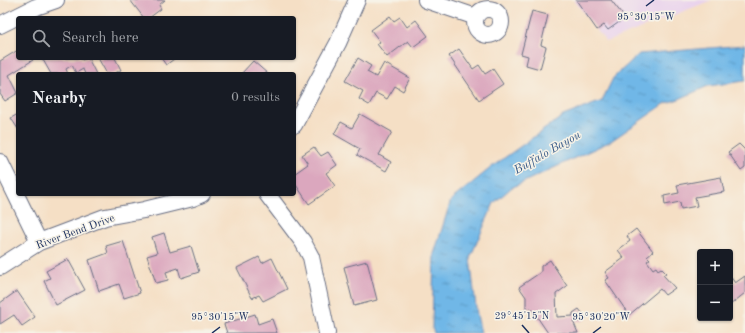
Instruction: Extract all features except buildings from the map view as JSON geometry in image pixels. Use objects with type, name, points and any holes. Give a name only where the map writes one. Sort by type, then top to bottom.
[{"type":"street","points":[[19,16],[56,0]]},
{"type":"street","points":[[296,121],[338,43],[357,0]]},
{"type":"street","points":[[426,0],[476,18]]},
{"type":"street","points":[[0,25],[16,17]]},
{"type":"street","points":[[0,162],[16,195]]},
{"type":"street","points":[[17,196],[39,242]]},
{"type":"street","name":"River Bend Drive","points":[[0,268],[39,242],[105,218],[144,210],[198,196]]},
{"type":"street","points":[[268,196],[303,242],[311,257],[327,333]]},
{"type":"shaded area","points":[[574,0],[712,0],[606,42]]},
{"type":"water","name":"Buffalo Bayou","points":[[745,45],[745,81],[708,86],[666,103],[611,141],[511,188],[494,203],[470,258],[477,315],[481,333],[434,333],[432,328],[434,254],[451,200],[493,166],[563,116],[602,101],[613,78],[639,54]]}]
